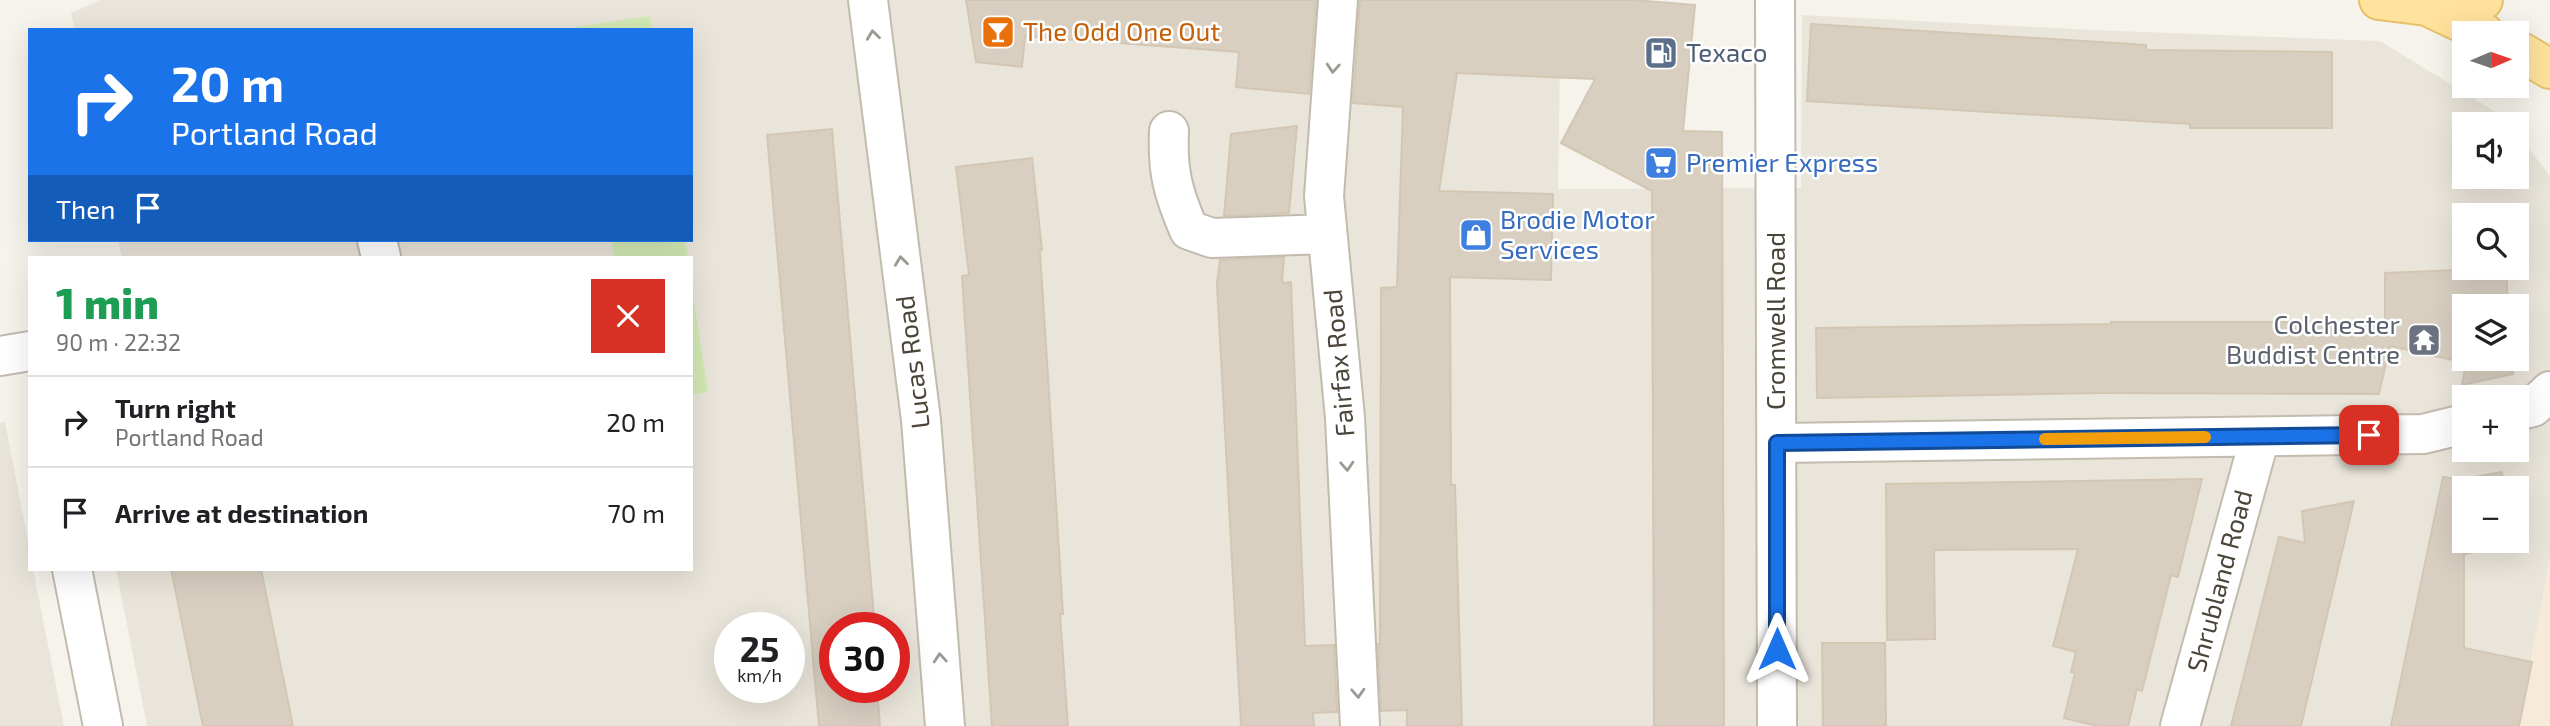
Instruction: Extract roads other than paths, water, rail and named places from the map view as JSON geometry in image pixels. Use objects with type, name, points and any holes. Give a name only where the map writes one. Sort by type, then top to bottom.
[{"type":"main road","points":[[2379,0],[2427,6],[2483,0]]},
{"type":"main road","points":[[2427,6],[2459,21]]},
{"type":"main road","points":[[2529,57],[2550,69]]},
{"type":"street","name":"Lucas Road","points":[[868,0],[921,420],[945,726]]},
{"type":"street","name":"Fairfax Road","points":[[1338,0],[1324,196],[1345,418],[1360,726]]},
{"type":"street","name":"Cromwell Road","points":[[1776,0],[1777,726]]},
{"type":"street","points":[[1169,131],[1167,161],[1175,200],[1189,230],[1212,239],[1327,234]]},
{"type":"street","points":[[0,356],[28,352]]},
{"type":"street","points":[[2529,408],[2550,391]]},
{"type":"street","points":[[1777,443],[2423,434],[2452,427]]},
{"type":"street","name":"Shrubland Road","points":[[2180,726],[2260,436]]},
{"type":"street","points":[[72,571],[103,726]]},
{"type":"place","name":"The Odd One Out","points":[[998,32]]},
{"type":"place","name":"Texaco","points":[[1661,53]]},
{"type":"place","name":"Premier Express","points":[[1661,163]]},
{"type":"place","name":"Brodie Motor Services","points":[[1476,235]]},
{"type":"place","name":"Colchester Buddist Centre","points":[[2424,340]]}]
